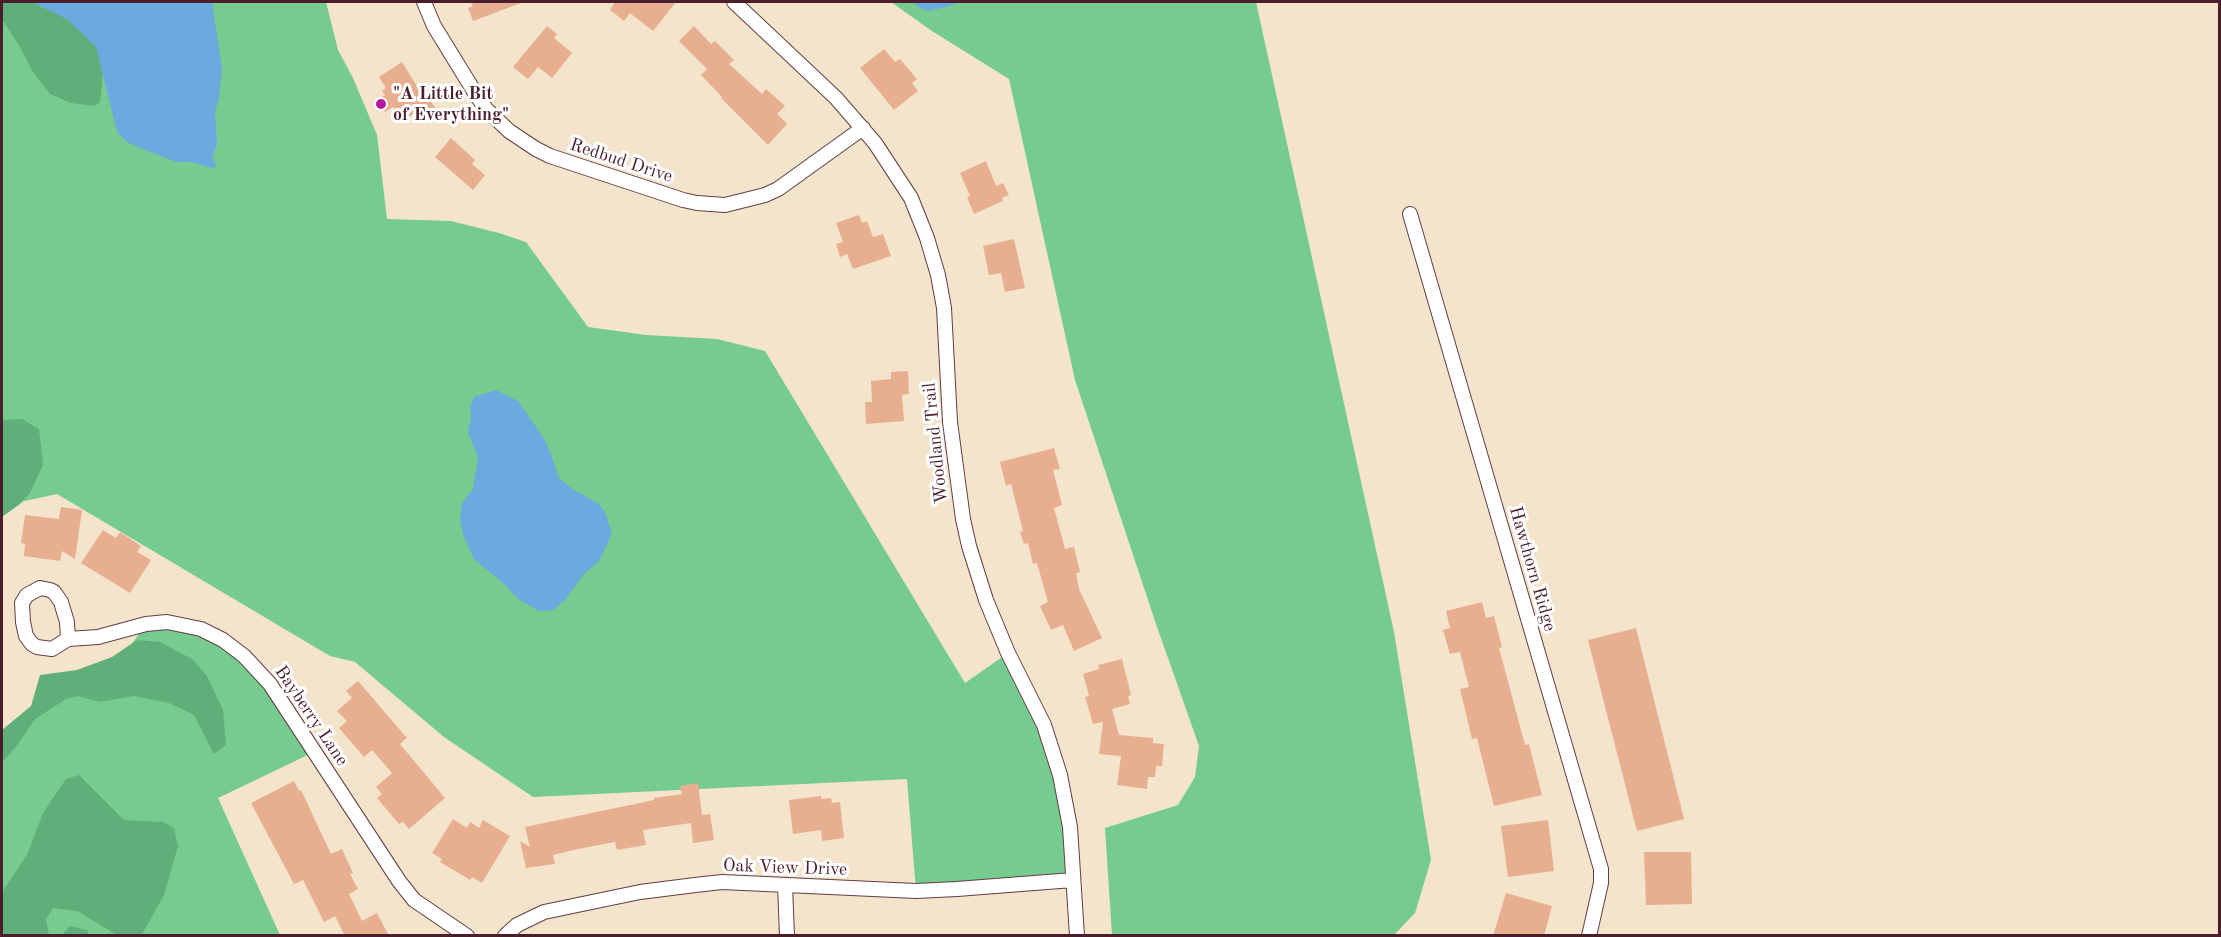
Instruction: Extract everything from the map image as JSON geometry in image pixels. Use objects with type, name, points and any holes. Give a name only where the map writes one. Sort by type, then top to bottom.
[{"type":"street","name":"Redbud Drive","points":[[424,2],[434,26],[477,96],[486,109],[509,132],[550,156],[683,200],[725,205],[765,195],[778,189],[863,128]]},
{"type":"street","name":"Woodland Trail","points":[[734,2],[836,98],[863,128],[888,160],[910,198],[927,238],[938,275],[944,308],[956,470],[969,546],[986,600],[1008,652],[1034,701],[1053,750],[1066,801],[1077,936]]},
{"type":"street","name":"Hawthorn Ridge","points":[[1410,214],[1601,869],[1601,883],[1589,936]]},
{"type":"street","name":"Bayberry Lane","points":[[68,639],[67,622],[61,602],[54,592],[40,588],[27,595],[22,603],[22,622],[26,636],[37,647],[52,648],[68,639],[98,637],[146,624],[167,622],[201,629],[223,640],[244,656],[270,684],[409,894],[423,907],[467,936]]},
{"type":"street","name":"Oak View Drive","points":[[505,936],[517,925],[544,912],[640,892],[722,882],[916,891],[1073,880]]},
{"type":"street","points":[[785,885],[787,936]]},
{"type":"green space","points":[[2,2],[326,2],[338,50],[353,78],[377,135],[387,219],[451,221],[526,242],[588,327],[646,335],[717,339],[765,351],[965,683],[1008,653],[1044,725],[1073,880],[916,891],[907,779],[533,797],[444,737],[355,662],[330,656],[57,494],[2,506]]},
{"type":"green space","points":[[2,2],[32,2],[43,8],[51,9],[78,27],[97,47],[103,73],[100,102],[94,106],[71,103],[50,94],[33,72],[2,19]]},
{"type":"green space","points":[[891,2],[1256,2],[1394,632],[1431,860],[1415,913],[1394,935],[1112,935],[1105,828],[1178,805],[1195,777],[1199,746],[1075,380],[1009,79],[932,31]]},
{"type":"green space","points":[[22,419],[39,429],[43,465],[30,493],[20,504],[2,517],[2,420]]},
{"type":"green space","points":[[146,624],[223,640],[263,674],[314,752],[218,798],[280,935],[2,936],[2,751],[52,700],[116,666]]},
{"type":"green space","points":[[137,640],[160,642],[192,659],[207,676],[223,710],[226,745],[214,754],[194,715],[169,703],[134,696],[100,702],[78,696],[66,699],[35,719],[16,747],[2,762],[2,730],[31,706],[40,675],[77,670],[112,657]]},
{"type":"green space","points":[[79,775],[124,820],[163,822],[174,828],[178,846],[164,895],[142,934],[117,935],[77,911],[53,908],[46,919],[49,935],[2,935],[2,892],[27,855],[43,813],[66,779]]},
{"type":"green space","points":[[70,926],[87,930],[89,935],[62,935]]},
{"type":"water","points":[[32,2],[212,2],[222,68],[215,112],[217,144],[212,158],[217,166],[212,168],[191,162],[176,162],[128,143],[116,128],[96,47],[67,19]]},
{"type":"water","points":[[912,2],[959,2],[928,11]]},
{"type":"water","points":[[496,390],[518,401],[543,437],[559,478],[574,490],[599,504],[605,512],[612,533],[600,560],[584,574],[565,600],[553,610],[539,611],[518,599],[474,559],[463,535],[460,519],[462,503],[473,489],[478,458],[468,432],[471,418],[470,407],[474,397]]},
{"type":"building","points":[[471,2],[521,3],[473,21],[468,8],[473,6]]},
{"type":"building","points":[[615,2],[676,2],[653,31],[630,13],[624,21],[610,10]]},
{"type":"building","points":[[547,26],[557,34],[554,38],[572,53],[552,78],[538,67],[528,79],[513,67]]},
{"type":"building","points":[[694,26],[711,44],[715,41],[734,60],[729,64],[762,94],[766,89],[785,106],[777,114],[787,124],[768,145],[701,75],[707,69],[679,41]]},
{"type":"building","points":[[884,49],[895,62],[900,59],[917,79],[912,83],[918,91],[894,110],[860,68]]},
{"type":"building","points":[[402,62],[418,88],[422,85],[436,110],[419,120],[415,113],[405,119],[401,112],[398,114],[393,107],[385,112],[377,100],[385,95],[382,91],[386,88],[379,77]]},
{"type":"building","points":[[451,138],[475,160],[472,164],[485,175],[473,190],[435,157]]},
{"type":"building","points":[[986,161],[996,186],[1003,183],[1009,195],[1002,198],[1003,201],[974,214],[967,197],[970,196],[960,173]]},
{"type":"building","points":[[859,215],[862,223],[867,221],[873,237],[883,234],[891,256],[853,269],[847,254],[840,257],[836,244],[843,242],[836,223]]},
{"type":"building","points":[[1014,239],[1025,288],[1005,292],[1001,273],[989,275],[983,246]]},
{"type":"building","points":[[908,371],[909,394],[902,395],[904,421],[866,424],[865,402],[872,402],[871,381],[891,379],[891,372]]},
{"type":"building","points":[[1054,448],[1060,469],[1053,470],[1062,505],[1054,508],[1065,549],[1074,547],[1080,572],[1076,573],[1079,589],[1102,638],[1074,651],[1063,625],[1051,630],[1040,606],[1048,602],[1037,563],[1033,564],[1028,543],[1024,544],[1011,484],[1006,486],[1000,462]]},
{"type":"building","points":[[61,507],[82,510],[75,559],[62,551],[60,561],[24,556],[25,544],[21,543],[25,515],[59,519]]},
{"type":"building","points":[[103,530],[116,538],[120,532],[141,546],[137,552],[151,560],[130,593],[81,563]]},
{"type":"building","points":[[1482,602],[1486,618],[1494,616],[1502,647],[1499,648],[1525,745],[1529,744],[1542,795],[1494,806],[1477,738],[1472,739],[1460,689],[1469,687],[1460,652],[1450,654],[1443,630],[1450,628],[1446,611]]},
{"type":"building","points":[[1636,628],[1684,819],[1637,831],[1588,640]]},
{"type":"building","points":[[1122,659],[1131,695],[1128,696],[1130,704],[1112,709],[1119,735],[1153,738],[1153,743],[1164,744],[1162,766],[1156,766],[1155,777],[1148,777],[1147,789],[1117,785],[1121,756],[1099,754],[1103,722],[1093,724],[1085,697],[1089,696],[1083,674],[1099,669],[1098,665]]},
{"type":"building","points":[[358,681],[407,738],[400,744],[445,798],[409,829],[403,822],[399,824],[377,798],[382,794],[376,787],[392,773],[372,750],[364,757],[339,728],[347,721],[337,711],[352,698],[346,691]]},
{"type":"building","points":[[294,781],[299,791],[301,790],[331,854],[342,849],[353,873],[350,874],[358,889],[349,894],[362,921],[377,913],[389,936],[345,936],[335,916],[324,922],[303,880],[294,884],[251,803]]},
{"type":"building","points":[[698,783],[702,815],[710,814],[714,840],[693,843],[691,823],[643,830],[646,845],[617,850],[615,842],[578,849],[553,855],[555,864],[526,868],[520,841],[530,847],[525,827],[654,800],[654,798],[682,794],[680,786]]},
{"type":"building","points":[[821,796],[821,799],[831,798],[832,803],[840,802],[844,838],[822,841],[821,830],[793,834],[789,800]]},
{"type":"building","points":[[453,819],[467,828],[470,822],[479,828],[483,820],[510,836],[482,883],[472,877],[470,880],[440,862],[442,859],[432,853]]},
{"type":"building","points":[[1548,820],[1554,871],[1508,877],[1501,826]]},
{"type":"building","points":[[1644,852],[1691,852],[1692,904],[1646,905]]},
{"type":"building","points":[[1506,893],[1552,906],[1544,936],[1493,936]]},
{"type":"place","name":"\"A Little Bit of Everything\"","points":[[381,104]]}]
